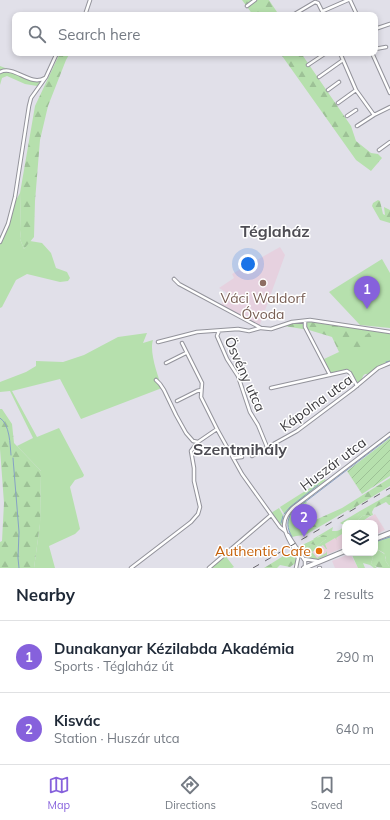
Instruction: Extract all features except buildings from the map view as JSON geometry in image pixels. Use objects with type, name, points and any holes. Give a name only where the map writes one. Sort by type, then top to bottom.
[{"type":"main road","points":[[378,538],[390,533]]},
{"type":"main road","points":[[304,568],[342,551]]},
{"type":"street","points":[[86,12],[90,0]]},
{"type":"street","points":[[247,6],[255,0]]},
{"type":"street","points":[[298,12],[315,2],[318,3],[323,11],[349,0],[355,12]]},
{"type":"street","points":[[378,28],[390,24]]},
{"type":"street","points":[[378,48],[386,47]]},
{"type":"street","points":[[0,242],[8,224],[15,197],[31,98],[46,77],[56,56]]},
{"type":"street","points":[[308,65],[322,56]]},
{"type":"street","points":[[341,56],[356,90],[374,115]]},
{"type":"street","points":[[373,56],[390,93]]},
{"type":"street","points":[[319,77],[343,60]]},
{"type":"street","points":[[0,72],[10,70],[36,81],[42,80],[46,77]]},
{"type":"street","points":[[328,90],[339,82]]},
{"type":"street","points":[[338,103],[356,90]]},
{"type":"street","points":[[357,126],[390,107]]},
{"type":"street","points":[[347,116],[356,110]]},
{"type":"street","points":[[379,150],[390,142]]},
{"type":"street","points":[[174,279],[179,284],[261,328]]},
{"type":"street","points":[[158,342],[197,332],[238,329],[249,331],[261,328],[271,329],[292,322],[310,320],[390,332]]},
{"type":"street","points":[[304,321],[330,375]]},
{"type":"street","name":"Ösvény utca","points":[[219,331],[217,336],[227,359],[238,376],[250,412],[258,425],[267,448]]},
{"type":"street","points":[[182,343],[202,383],[201,397],[217,430],[242,474],[306,562],[304,568]]},
{"type":"street","points":[[166,363],[186,353]]},
{"type":"street","name":"Kápolna utca","points":[[252,456],[282,440],[312,421],[378,368],[390,363]]},
{"type":"street","points":[[271,388],[348,371],[357,386]]},
{"type":"street","points":[[156,380],[160,384],[186,433],[193,441],[198,442]]},
{"type":"street","points":[[177,401],[201,390]]},
{"type":"street","points":[[132,568],[182,530],[198,514],[200,507],[194,481],[194,468],[191,451],[198,442],[217,430]]},
{"type":"street","name":"Huszár utca","points":[[286,533],[284,521],[290,511],[390,434]]},
{"type":"street","points":[[233,458],[242,457]]},
{"type":"street","points":[[209,568],[271,515]]},
{"type":"street","points":[[286,533],[304,568]]},
{"type":"street","points":[[304,559],[311,562],[319,561]]},
{"type":"street","points":[[296,568],[299,560]]},
{"type":"shaded area","points":[[280,247],[285,255],[259,327],[221,305],[227,293],[219,288],[234,278],[232,274]]},
{"type":"shaded area","points":[[375,514],[385,530],[378,534],[378,520],[365,520]]},
{"type":"shaded area","points":[[342,534],[342,548],[316,559],[312,552]]},
{"type":"shaded area","points":[[344,556],[352,556],[358,568],[335,568],[332,561]]},
{"type":"green space","points":[[242,0],[269,0],[277,12],[251,12]]},
{"type":"green space","points":[[59,56],[68,56],[48,106],[40,140],[35,201],[34,237],[24,249],[20,239],[20,193],[35,106]]},
{"type":"green space","points":[[282,56],[303,56],[351,126],[356,141],[371,153],[378,154],[382,158],[371,171],[356,160]]},
{"type":"green space","points":[[0,66],[36,80],[43,78],[37,86],[25,84],[7,76],[2,78],[0,85]]},
{"type":"green space","points":[[20,193],[20,239],[24,249],[30,241],[42,243],[51,253],[56,268],[67,272],[70,278],[68,281],[60,282],[27,274],[16,280],[2,307],[0,308],[0,236],[8,227],[15,202]]},
{"type":"green space","points":[[378,200],[380,201],[383,214],[385,215],[384,207],[390,210],[390,223],[380,220],[372,206],[373,203]]},
{"type":"green space","points":[[382,259],[390,273],[390,328],[360,325],[329,292]]},
{"type":"green space","points":[[304,321],[357,328],[361,333],[364,332],[366,335],[370,332],[375,338],[373,343],[369,345],[372,349],[370,350],[368,347],[366,348],[366,351],[359,353],[348,345],[348,347],[339,352],[332,337],[309,330],[284,326]]},
{"type":"green space","points":[[357,328],[390,333],[390,361],[379,366],[369,374],[365,374],[358,383],[350,370],[330,372],[324,359],[339,352]]},
{"type":"green space","points":[[147,333],[143,343],[153,340],[153,357],[162,388],[81,419],[60,379],[12,391],[37,437],[59,428],[84,475],[83,477],[75,480],[70,487],[80,529],[75,534],[49,546],[55,568],[34,568],[40,524],[41,471],[17,446],[33,438],[10,391],[0,392],[0,382],[26,372],[36,366],[36,361],[63,362],[84,355],[118,337]]},
{"type":"green space","points":[[0,409],[2,409],[12,424],[14,443],[41,471],[40,524],[34,568],[0,568],[0,542],[2,541],[4,503],[0,449]]},
{"type":"green space","points":[[390,438],[390,476],[362,494],[347,471]]},
{"type":"green space","points":[[390,478],[390,486],[307,534],[302,526],[342,508]]},
{"type":"green space","points":[[324,479],[326,480],[293,506],[285,515],[280,507]]},
{"type":"green space","points":[[390,494],[390,505],[386,502],[374,508],[372,512],[373,515],[362,516],[358,520],[353,520],[352,519],[359,514],[360,511]]},
{"type":"green space","points":[[305,500],[307,503],[293,513],[307,534],[292,537],[289,530],[288,520],[292,512]]},
{"type":"green space","points":[[279,508],[284,517],[283,524],[281,525],[271,513]]},
{"type":"green space","points":[[360,511],[361,512],[357,516],[356,520],[345,520]]},
{"type":"green space","points":[[362,516],[370,516],[364,520],[358,520]]},
{"type":"green space","points":[[333,527],[332,531],[340,530],[342,528],[342,534],[336,538],[337,540],[335,538],[325,544],[327,549],[323,545],[312,552],[317,558],[327,551],[327,555],[316,560],[312,560],[305,553],[311,544],[317,546],[326,539],[319,536],[315,540],[313,539]]},
{"type":"green space","points":[[323,535],[327,536],[326,539],[317,546],[311,544],[305,553],[312,560],[304,557],[298,547]]},
{"type":"green space","points":[[390,536],[390,568],[385,560],[386,557],[384,553],[378,550],[378,541]]},
{"type":"green space","points":[[293,550],[297,562],[290,567],[280,565],[277,568],[264,568]]},
{"type":"green space","points":[[378,550],[386,555],[385,560],[389,568],[381,568],[373,565],[371,563],[373,558],[371,556],[378,556]]},
{"type":"green space","points":[[224,554],[234,567],[207,568]]},
{"type":"green space","points":[[352,556],[371,556],[373,558],[371,563],[377,568],[363,563],[365,568],[358,568]]},
{"type":"waterway","points":[[386,362],[390,361]]},
{"type":"waterway","points":[[0,418],[8,430],[11,455]]},
{"type":"waterway","points":[[292,537],[288,524],[292,512],[390,437]]},
{"type":"waterway","points":[[13,458],[19,532],[19,568]]},
{"type":"waterway","points":[[284,514],[290,507],[318,485]]},
{"type":"waterway","points":[[281,523],[283,516]]},
{"type":"waterway","points":[[378,541],[390,537]]},
{"type":"railway","points":[[253,568],[390,488]]},
{"type":"place","name":"Váci Waldorf Óvoda","points":[[263,283]]},
{"type":"place","name":"Dunakanyar Kézilabda Akadémia","points":[[367,309]]},
{"type":"place","name":"Kisvác","points":[[304,537]]},
{"type":"place","name":"Authentic Cafe","points":[[319,551]]},
{"type":"district","name":"Téglaház","points":[[275,231]]},
{"type":"district","name":"Szentmihály","points":[[240,449]]}]
